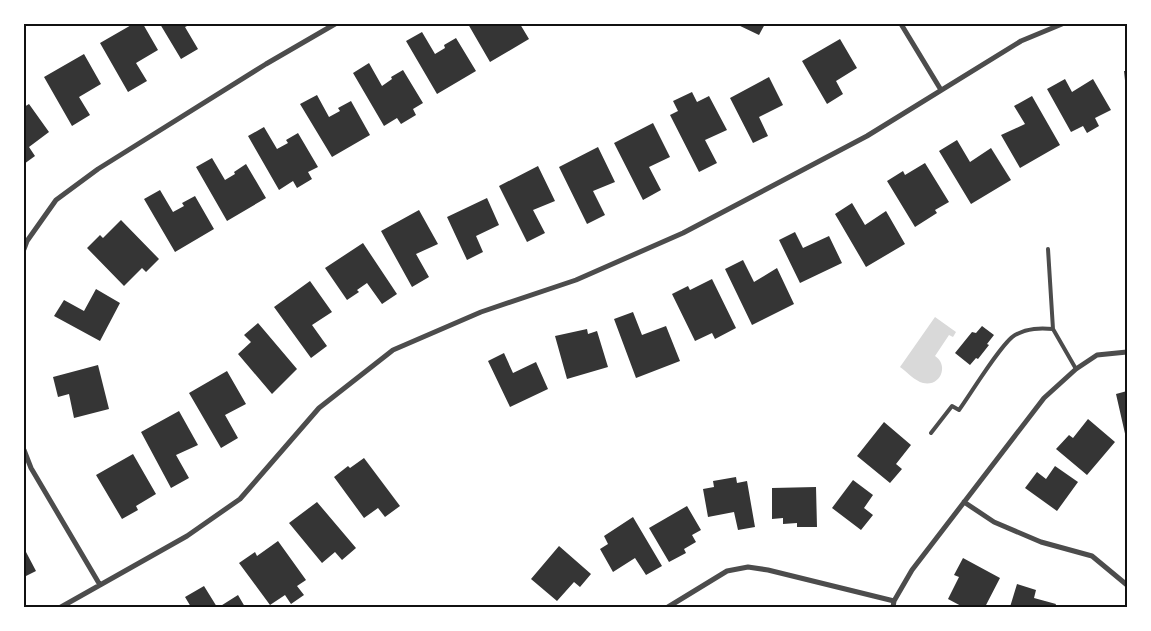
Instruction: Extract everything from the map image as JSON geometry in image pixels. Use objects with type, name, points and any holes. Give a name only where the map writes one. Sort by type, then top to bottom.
[{"type":"street","points":[[24,249],[27,241],[56,200],[98,170],[266,64],[335,24]]},
{"type":"street","points":[[901,24],[940,90]]},
{"type":"street","points":[[60,607],[187,536],[240,499],[319,408],[393,350],[480,312],[576,280],[683,233],[867,136],[1020,41],[1062,24]]},
{"type":"street","points":[[668,607],[727,571],[748,568],[768,570],[893,604],[912,570],[1044,398],[1076,369],[1097,355],[1127,352]]},
{"type":"street","points":[[24,450],[31,468],[100,585]]},
{"type":"street","points":[[964,502],[994,522],[1041,542],[1092,556],[1127,586]]},
{"type":"lane","points":[[1048,249],[1053,329],[1076,369]]},
{"type":"lane","points":[[931,433],[952,406],[960,410],[1001,350],[1014,335],[1034,328],[1053,329]]},
{"type":"shaded area","points":[[935,317],[956,332],[953,337],[949,335],[935,356],[942,365],[941,374],[938,379],[934,382],[923,383],[900,367]]},
{"type":"building","points":[[133,24],[143,24],[158,50],[136,63],[147,81],[128,92],[100,43]]},
{"type":"building","points":[[160,24],[191,24],[185,27],[198,49],[181,59]]},
{"type":"building","points":[[468,24],[520,24],[529,39],[490,62]]},
{"type":"building","points":[[736,24],[765,24],[759,35]]},
{"type":"building","points":[[422,32],[435,54],[445,48],[444,45],[456,38],[476,71],[437,94],[406,41]]},
{"type":"building","points":[[840,39],[857,68],[836,81],[843,94],[827,104],[802,61]]},
{"type":"building","points":[[84,54],[101,84],[79,97],[90,115],[72,126],[44,77]]},
{"type":"building","points":[[369,63],[382,86],[392,79],[391,77],[403,70],[423,103],[413,109],[416,115],[401,124],[397,118],[384,126],[353,73]]},
{"type":"building","points":[[1124,71],[1127,71],[1127,90],[1126,90]]},
{"type":"building","points":[[769,77],[783,105],[759,117],[768,136],[753,143],[730,98]]},
{"type":"building","points":[[1065,79],[1072,92],[1093,79],[1111,110],[1095,118],[1099,126],[1087,133],[1083,126],[1071,132],[1047,89]]},
{"type":"building","points":[[692,92],[697,102],[709,96],[727,130],[705,140],[717,163],[699,172],[670,115],[678,111],[673,101]]},
{"type":"building","points":[[317,95],[329,117],[340,111],[338,108],[351,101],[370,135],[332,157],[300,104]]},
{"type":"building","points":[[1032,96],[1060,145],[1020,168],[1001,135],[1025,124],[1014,106]]},
{"type":"building","points":[[29,104],[49,132],[29,147],[35,156],[24,164],[24,107]]},
{"type":"building","points":[[653,123],[670,157],[649,167],[661,190],[643,200],[614,143]]},
{"type":"building","points":[[264,127],[277,149],[288,143],[286,140],[298,133],[318,167],[308,172],[312,179],[297,188],[293,181],[279,190],[248,136]]},
{"type":"building","points":[[957,140],[970,162],[991,148],[1011,180],[971,204],[939,151]]},
{"type":"building","points":[[598,147],[615,182],[593,191],[605,215],[587,224],[559,167]]},
{"type":"building","points":[[212,158],[225,180],[246,164],[266,198],[227,221],[196,167]]},
{"type":"building","points":[[925,163],[949,202],[935,210],[937,213],[915,227],[887,181],[903,171],[905,175]]},
{"type":"building","points":[[538,166],[555,201],[533,210],[545,233],[527,242],[499,186]]},
{"type":"building","points":[[160,190],[173,212],[184,206],[182,203],[195,196],[214,229],[175,252],[144,199]]},
{"type":"building","points":[[487,198],[499,225],[476,236],[483,252],[467,260],[447,217]]},
{"type":"building","points":[[852,203],[865,225],[886,211],[905,244],[866,267],[835,214]]},
{"type":"building","points":[[419,210],[438,244],[416,254],[429,277],[412,287],[381,231]]},
{"type":"building","points":[[121,220],[159,259],[146,272],[142,268],[124,286],[87,248],[100,235],[103,238]]},
{"type":"building","points":[[795,232],[803,248],[829,236],[842,263],[800,283],[779,240]]},
{"type":"building","points":[[363,243],[397,294],[382,304],[367,283],[357,290],[359,292],[347,300],[325,268]]},
{"type":"building","points":[[743,260],[754,282],[777,268],[794,304],[752,325],[725,269]]},
{"type":"building","points":[[712,279],[736,328],[715,339],[712,333],[695,341],[672,294],[688,286],[690,290]]},
{"type":"building","points":[[310,281],[332,312],[312,325],[327,346],[311,358],[274,307]]},
{"type":"building","points":[[96,289],[120,303],[100,341],[54,316],[64,300],[84,311]]},
{"type":"building","points":[[633,312],[642,335],[666,326],[680,361],[636,378],[614,319]]},
{"type":"building","points":[[258,323],[297,369],[272,394],[238,354],[251,342],[244,335]]},
{"type":"building","points":[[982,326],[994,335],[978,359],[976,358],[970,365],[955,353],[972,332],[976,333]]},
{"type":"building","points":[[587,329],[588,334],[597,331],[608,367],[567,379],[555,336]]},
{"type":"building","points":[[504,353],[513,373],[536,362],[548,389],[510,407],[488,361]]},
{"type":"building","points":[[98,365],[109,409],[74,418],[69,394],[58,397],[53,377]]},
{"type":"building","points":[[227,371],[246,404],[225,415],[238,438],[221,448],[189,393]]},
{"type":"building","points":[[1127,391],[1127,437],[1126,438],[1116,394]]},
{"type":"building","points":[[179,411],[198,445],[176,455],[189,478],[171,488],[141,432]]},
{"type":"building","points":[[1088,419],[1115,442],[1087,475],[1056,449],[1069,435],[1073,438]]},
{"type":"building","points":[[884,422],[911,445],[896,464],[902,469],[890,483],[857,456]]},
{"type":"building","points":[[133,454],[156,494],[136,506],[138,510],[122,519],[96,475]]},
{"type":"building","points":[[364,458],[400,506],[385,517],[378,508],[364,518],[334,477],[348,466],[350,468]]},
{"type":"building","points":[[1055,466],[1078,482],[1057,511],[1025,488],[1037,472],[1046,479]]},
{"type":"building","points":[[736,477],[737,483],[747,481],[755,527],[738,530],[734,512],[708,517],[703,489],[714,487],[713,481]]},
{"type":"building","points":[[853,480],[873,495],[864,508],[873,515],[861,530],[832,508]]},
{"type":"building","points":[[816,487],[817,527],[797,527],[797,523],[783,524],[783,518],[772,519],[772,488]]},
{"type":"building","points":[[317,502],[356,548],[342,560],[335,552],[322,563],[289,523]]},
{"type":"building","points":[[687,506],[701,530],[692,535],[696,542],[684,549],[686,553],[669,562],[649,528]]},
{"type":"building","points":[[633,517],[662,566],[646,575],[635,558],[613,572],[600,549],[608,544],[604,536]]},
{"type":"building","points":[[278,541],[306,580],[297,586],[304,595],[291,604],[285,595],[270,605],[239,563],[255,552],[257,556]]},
{"type":"building","points":[[559,546],[591,574],[580,587],[574,582],[557,601],[531,579]]},
{"type":"building","points":[[26,552],[36,571],[24,577],[24,553]]},
{"type":"building","points":[[963,558],[1000,578],[985,607],[963,607],[948,599],[959,577],[954,575]]},
{"type":"building","points":[[1017,584],[1036,590],[1034,598],[1056,604],[1055,607],[1010,607]]},
{"type":"building","points":[[204,586],[217,607],[191,607],[185,597]]},
{"type":"building","points":[[238,595],[245,607],[219,607]]}]
